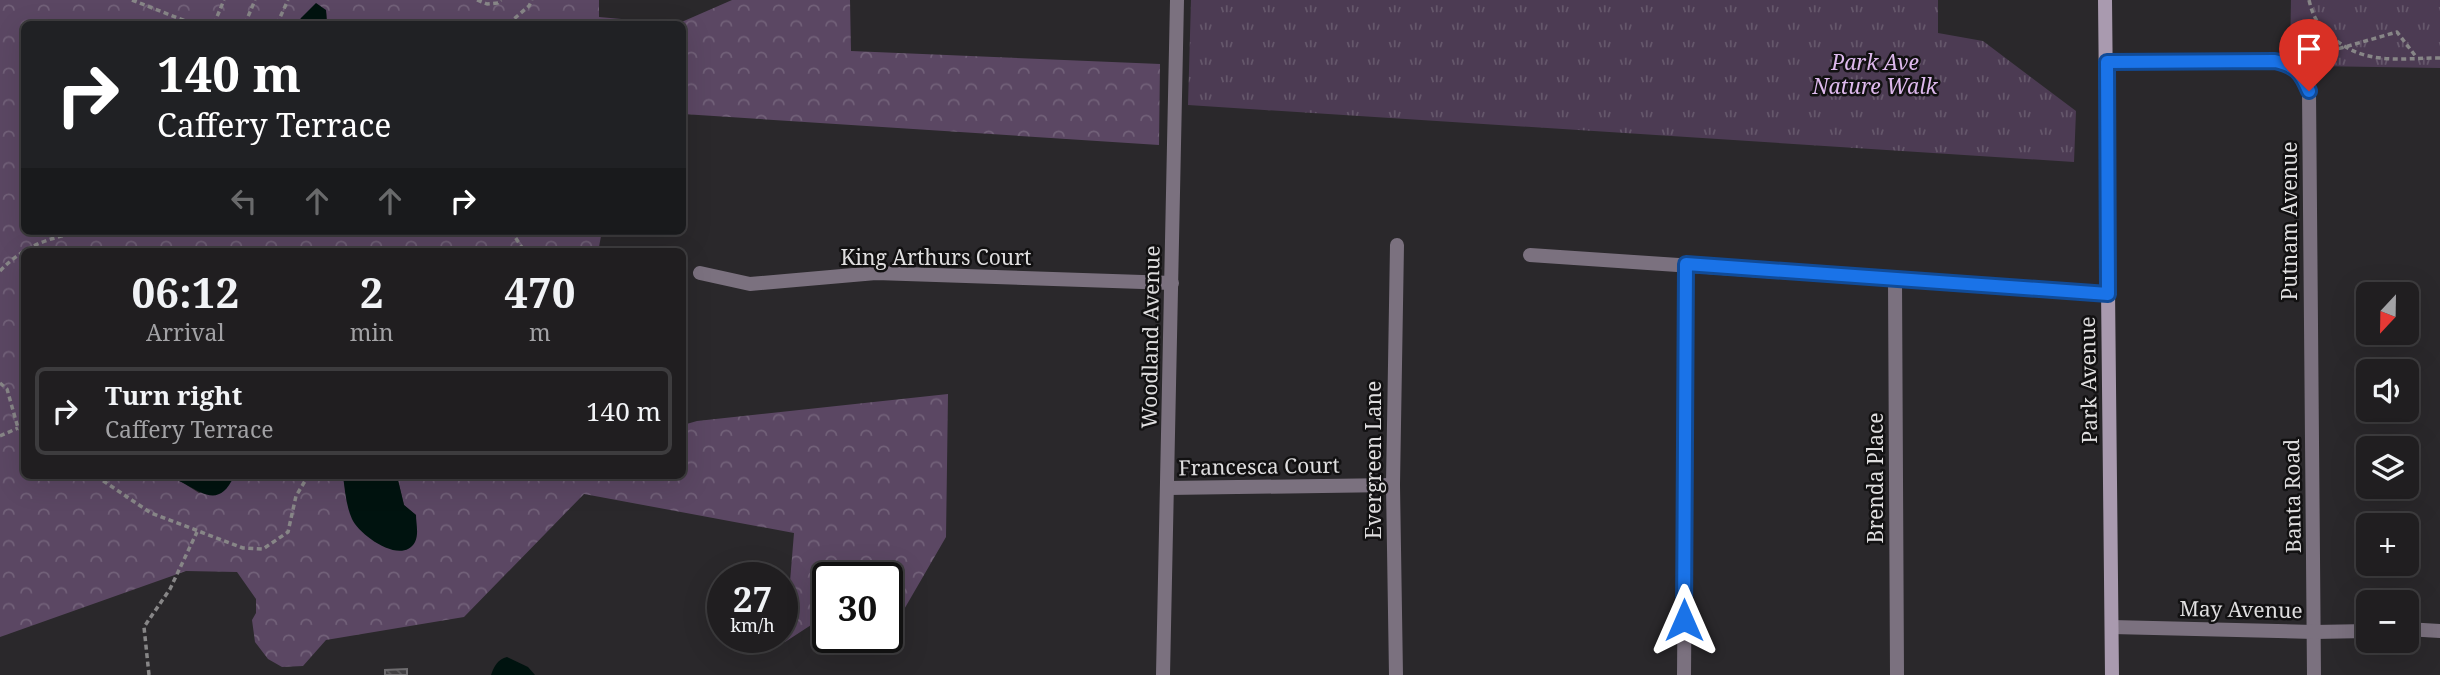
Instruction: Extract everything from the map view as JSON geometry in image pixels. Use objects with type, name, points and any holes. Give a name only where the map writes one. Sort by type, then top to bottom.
[{"type":"main road","name":"Park Avenue","points":[[2105,0],[2112,675]]},
{"type":"street","name":"Woodland Avenue","points":[[1163,675],[1177,0]]},
{"type":"street","points":[[2107,62],[2275,61],[2286,64]]},
{"type":"street","name":"Putnam Avenue","points":[[2286,64],[2302,74],[2309,91],[2310,316]]},
{"type":"street","name":"Evergreen Lane","points":[[1396,675],[1393,485],[1397,244]]},
{"type":"street","points":[[1531,255],[2108,294]]},
{"type":"street","points":[[1684,675],[1686,264]]},
{"type":"street","name":"King Arthurs Court","points":[[700,274],[750,284],[876,273],[1172,283]]},
{"type":"street","name":"Brenda Place","points":[[1895,280],[1897,675]]},
{"type":"street","name":"Banta Road","points":[[2310,316],[2314,675]]},
{"type":"street","name":"Francesca Court","points":[[1168,488],[1393,485]]},
{"type":"street","name":"May Avenue","points":[[2112,627],[2356,631]]},
{"type":"street","points":[[2419,630],[2440,631]]},
{"type":"path","points":[[132,0],[185,21]]},
{"type":"path","points":[[215,21],[224,0]]},
{"type":"path","points":[[246,21],[255,0]]},
{"type":"path","points":[[278,21],[288,0]]},
{"type":"path","points":[[477,0],[487,4],[501,0]]},
{"type":"path","points":[[512,21],[532,0]]},
{"type":"path","points":[[2309,0],[2313,16],[2343,47],[2361,56],[2440,58]]},
{"type":"path","points":[[2286,64],[2397,32],[2417,58]]},
{"type":"path","points":[[30,248],[61,235]]},
{"type":"path","points":[[0,271],[21,253]]},
{"type":"path","points":[[0,383],[7,389],[19,428],[0,436]]},
{"type":"path","points":[[100,479],[151,513],[243,548],[263,549],[288,532],[296,496],[306,479]]},
{"type":"path","points":[[149,675],[144,627],[170,589],[197,532]]},
{"type":"green space","points":[[0,0],[599,0],[599,17],[644,21],[327,21],[326,10],[301,18],[300,21],[21,21],[21,235],[601,235],[599,248],[21,248],[21,479],[172,479],[199,493],[233,479],[344,479],[347,500],[415,541],[416,515],[404,505],[398,479],[686,479],[686,424],[948,394],[946,537],[903,611],[903,562],[812,562],[812,624],[798,634],[798,562],[792,562],[794,533],[584,494],[464,617],[326,640],[303,666],[282,667],[268,659],[255,642],[252,620],[256,613],[256,599],[237,572],[186,571],[0,637]]},
{"type":"green space","points":[[732,0],[850,0],[851,51],[1160,64],[1159,145],[686,114],[686,21],[684,21]]},
{"type":"green space","name":"Park Ave Nature Walk","points":[[1191,0],[1938,0],[1938,33],[1983,41],[2076,111],[2074,162],[1188,105]]},
{"type":"green space","points":[[2291,0],[2440,0],[2440,68],[2314,66],[2290,56]]},
{"type":"shaded area","points":[[316,3],[326,10],[327,21],[300,21]]},
{"type":"shaded area","points":[[173,479],[232,479],[224,491],[212,495]]},
{"type":"shaded area","points":[[343,479],[398,479],[404,505],[416,515],[415,542],[409,549],[401,551],[372,540],[356,526],[346,498]]},
{"type":"shaded area","points":[[507,657],[528,667],[535,675],[491,675],[497,663]]},
{"type":"building","points":[[407,669],[407,675],[385,675],[385,670]]},
{"type":"route","points":[[1684,620],[1686,264],[2108,294],[2107,62],[2275,61],[2302,74],[2309,91]]}]
